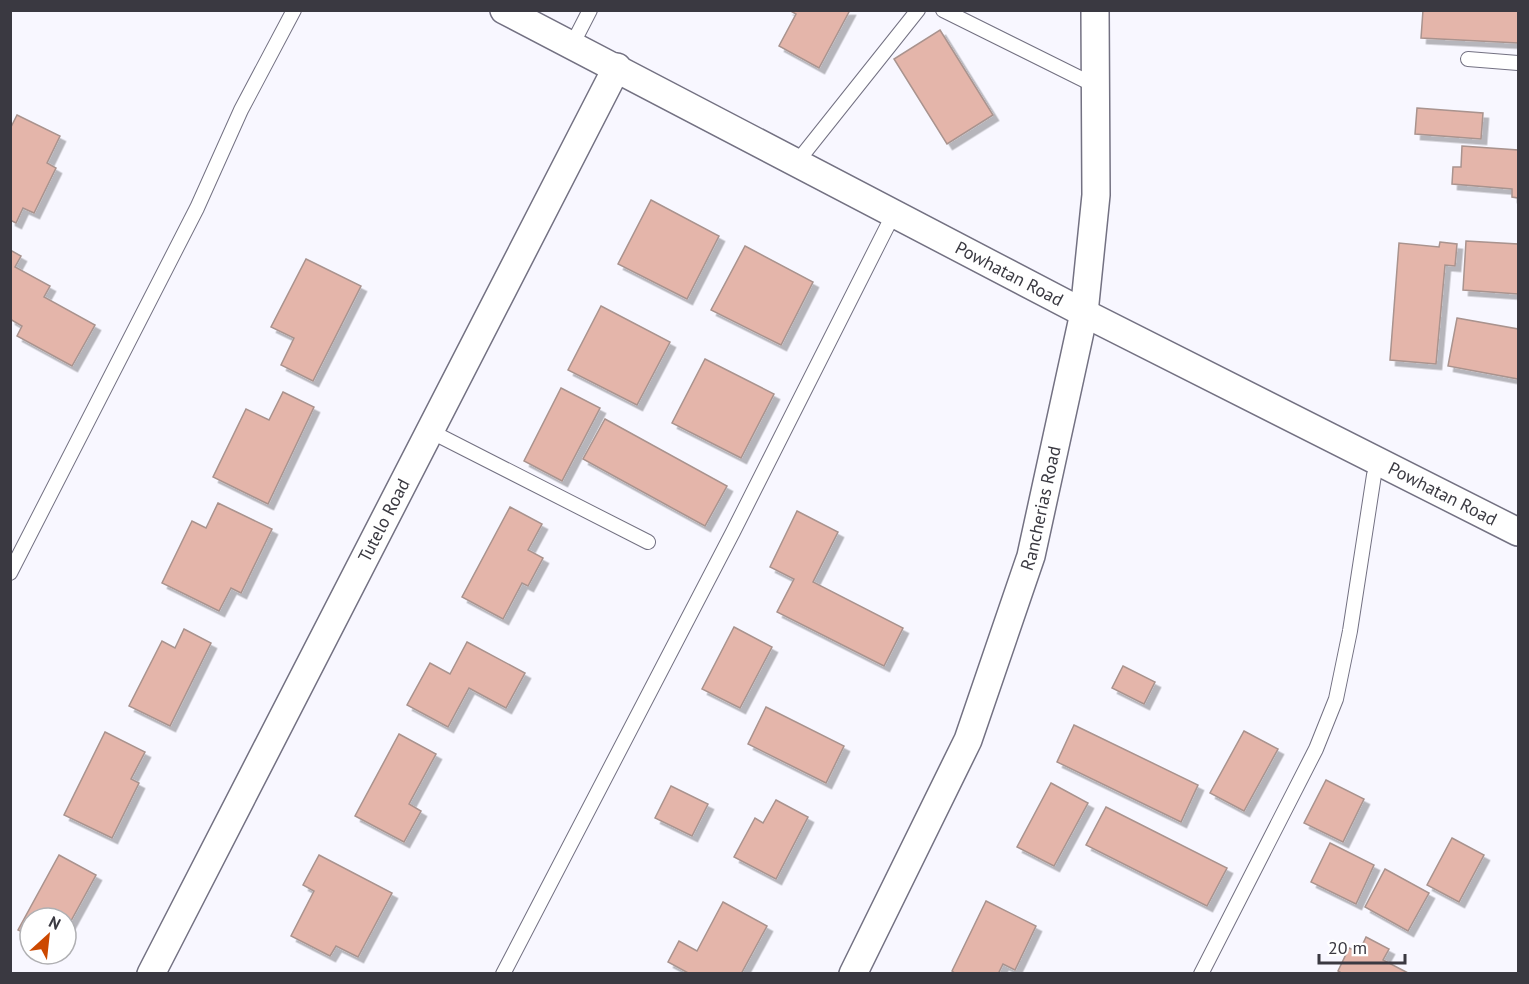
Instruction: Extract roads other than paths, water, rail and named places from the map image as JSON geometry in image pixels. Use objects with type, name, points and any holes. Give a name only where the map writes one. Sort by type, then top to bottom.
[{"type":"street","name":"Powhatan Road","points":[[504,10],[617,67],[1084,313],[1518,532]]},
{"type":"street","name":"Rancherias Road","points":[[853,974],[968,740],[1030,556],[1084,313],[1096,195],[1095,10]]},
{"type":"street","name":"Tutelo Road","points":[[151,974],[617,67]]},
{"type":"lane","points":[[10,573],[197,208],[241,110],[294,10]]},
{"type":"lane","points":[[572,45],[590,10]]},
{"type":"lane","points":[[797,162],[918,10]]},
{"type":"lane","points":[[943,10],[1096,86]]},
{"type":"lane","points":[[1468,59],[1518,63]]},
{"type":"lane","points":[[502,974],[733,532],[894,213]]},
{"type":"lane","points":[[430,431],[648,542]]},
{"type":"lane","points":[[1201,974],[1316,749],[1336,699],[1352,620],[1374,475],[1379,461]]}]
